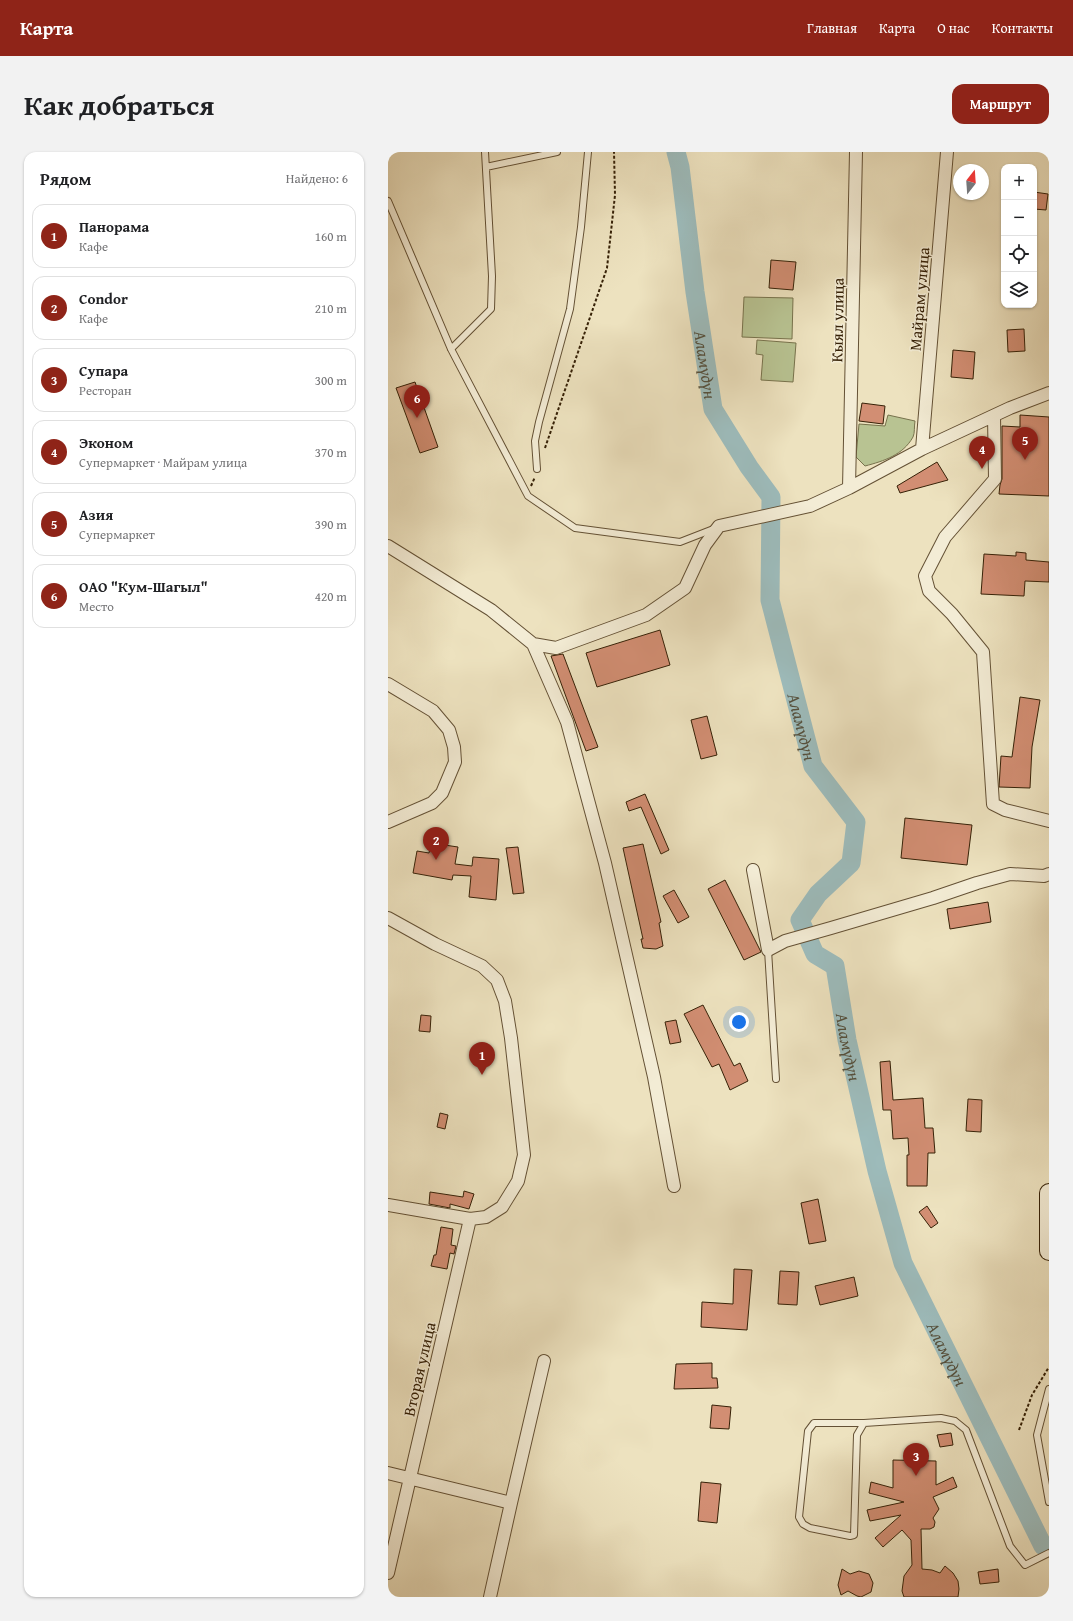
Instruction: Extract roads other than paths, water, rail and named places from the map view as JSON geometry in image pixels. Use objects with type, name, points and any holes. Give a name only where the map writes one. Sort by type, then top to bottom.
[{"type":"main road","points":[[1049,1193],[1049,1251]]},
{"type":"street","name":"Кыял улица","points":[[849,488],[856,152]]},
{"type":"street","name":"Майрам улица","points":[[922,449],[947,152]]},
{"type":"street","points":[[533,644],[556,648],[646,615],[685,588],[705,545],[719,526],[810,506],[849,488],[922,449],[1049,393]]},
{"type":"street","points":[[994,416],[995,479],[946,537],[925,576],[928,591],[952,614],[983,652],[993,804],[1005,810],[1049,821]]},
{"type":"street","points":[[388,546],[491,610],[533,644],[567,722],[605,863],[654,1077],[674,1186]]},
{"type":"street","points":[[388,684],[433,711],[450,730],[454,747],[455,762],[442,793],[432,803],[388,822]]},
{"type":"street","points":[[753,870],[768,950],[784,941],[933,898],[976,883],[1010,874],[1044,876],[1049,874]]},
{"type":"street","points":[[388,918],[435,944],[482,966],[497,980],[505,1001],[511,1038],[524,1155],[518,1181],[502,1207],[486,1217],[470,1219],[388,1205]]},
{"type":"street","name":"Вторая улица","points":[[388,1573],[470,1219]]},
{"type":"street","points":[[490,1597],[544,1361]]},
{"type":"street","points":[[388,1473],[511,1503]]},
{"type":"lane","points":[[451,349],[491,309],[492,276],[485,152]]},
{"type":"lane","points":[[486,167],[557,152]]},
{"type":"lane","points":[[537,469],[535,441],[570,309],[581,227],[588,152]]},
{"type":"lane","points":[[388,201],[451,349],[528,496],[575,528],[680,542],[719,526]]},
{"type":"lane","points":[[768,950],[776,1079]]},
{"type":"lane","points":[[1049,1389],[1038,1435],[1049,1502]]},
{"type":"lane","points":[[864,1423],[857,1435],[854,1535],[850,1536],[810,1528],[803,1524],[799,1517],[808,1431],[814,1423],[864,1423],[941,1418],[955,1421],[966,1430],[1010,1546],[1025,1565],[1049,1553]]},
{"type":"waterway","name":"Аламүдүн","points":[[676,152],[680,167],[695,292],[713,409],[749,467],[771,497],[770,600],[813,766],[856,822],[851,863],[818,894],[800,920],[815,954],[835,966],[847,1040],[877,1171],[903,1263],[1043,1546]]},
{"type":"place","name":"ОАО \"Кум-Шагыл\"","points":[[417,418]]},
{"type":"place","name":"Азия","points":[[1025,460]]},
{"type":"place","name":"Эконом","points":[[982,469]]},
{"type":"place","name":"Condor","points":[[436,860]]},
{"type":"place","name":"Панорама","points":[[482,1075]]},
{"type":"place","name":"Супара","points":[[916,1476]]}]
